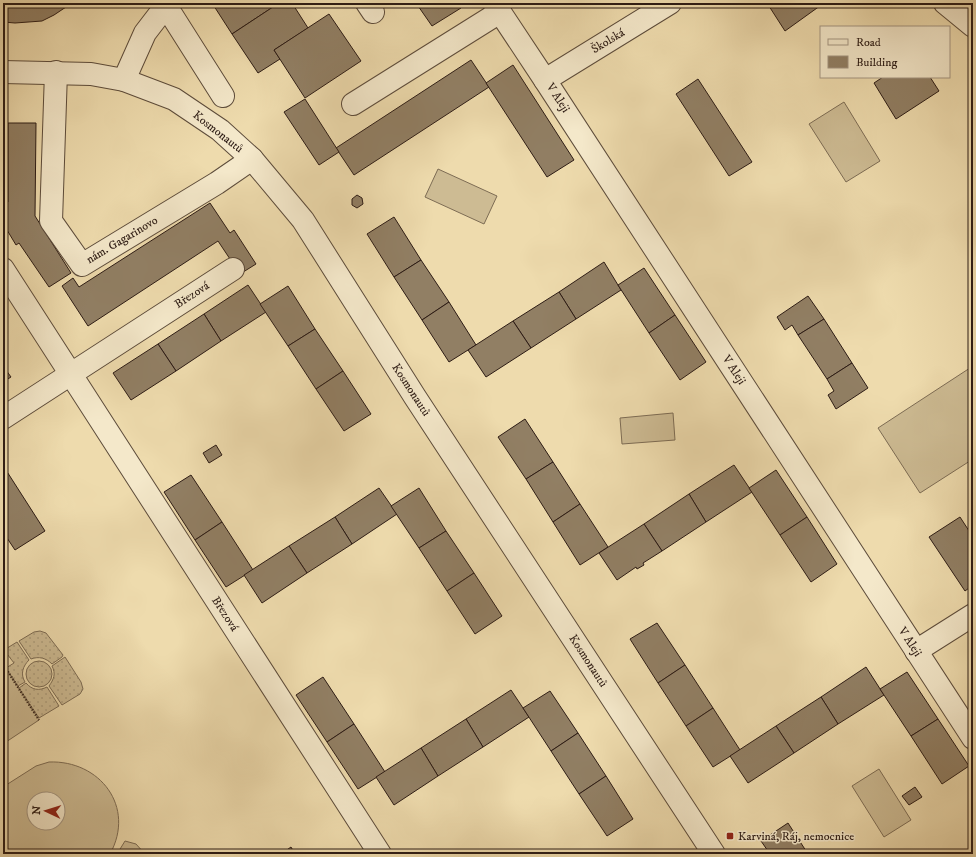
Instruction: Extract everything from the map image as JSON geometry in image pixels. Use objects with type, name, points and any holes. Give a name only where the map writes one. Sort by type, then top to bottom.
[{"type":"street","name":"Školská","points":[[546,80],[670,3]]},
{"type":"street","points":[[945,3],[973,26]]},
{"type":"street","points":[[124,80],[145,33],[167,4],[223,96]]},
{"type":"street","name":"V Aleji","points":[[497,8],[546,80],[973,738]]},
{"type":"street","points":[[353,104],[497,8]]},
{"type":"street","name":"Kosmonautů","points":[[3,72],[56,72],[91,74],[124,80],[174,98],[220,130],[252,159],[303,220],[415,397],[714,854]]},
{"type":"street","name":"nám. Gagarinovo","points":[[56,72],[52,220],[82,265],[217,183],[252,159]]},
{"type":"street","name":"Březová","points":[[3,268],[380,854]]},
{"type":"street","name":"Březová","points":[[71,374],[233,269]]},
{"type":"street","points":[[3,418],[71,374]]},
{"type":"street","points":[[916,651],[973,614]]},
{"type":"path","points":[[3,664],[39,720]]},
{"type":"shaded area","points":[[844,102],[880,161],[846,182],[809,124]]},
{"type":"shaded area","points":[[438,169],[497,196],[484,224],[425,197]]},
{"type":"shaded area","points":[[973,366],[973,459],[920,493],[878,428]]},
{"type":"shaded area","points":[[673,413],[675,440],[622,444],[620,418]]},
{"type":"shaded area","points":[[40,631],[46,633],[63,655],[52,664],[42,658],[31,659],[19,641],[34,632]]},
{"type":"shaded area","points":[[17,642],[29,660],[23,670],[23,679],[25,682],[18,686],[6,668],[14,663],[4,650]]},
{"type":"shaded area","points":[[65,657],[81,682],[83,689],[80,694],[62,705],[49,686],[54,676],[52,666]]},
{"type":"shaded area","points":[[39,661],[48,665],[52,674],[48,683],[39,687],[30,683],[26,674],[30,665]]},
{"type":"shaded area","points":[[3,664],[39,720],[3,744]]},
{"type":"shaded area","points":[[26,683],[36,689],[47,687],[59,706],[39,718],[19,688]]},
{"type":"shaded area","points":[[49,762],[67,763],[84,769],[98,778],[108,790],[116,804],[119,820],[117,836],[110,854],[3,854],[3,787],[36,766]]},
{"type":"shaded area","points":[[879,769],[911,820],[884,837],[852,786]]},
{"type":"shaded area","points":[[125,841],[136,844],[145,854],[117,854]]},
{"type":"building","points":[[3,3],[72,3],[42,21],[15,23],[3,22]]},
{"type":"building","points":[[212,3],[279,3],[232,34]]},
{"type":"building","points":[[279,3],[292,3],[308,28],[274,50],[280,59],[258,73],[232,34]]},
{"type":"building","points":[[416,3],[458,3],[461,8],[432,26]]},
{"type":"building","points":[[767,3],[824,3],[785,31]]},
{"type":"building","points":[[329,14],[361,61],[305,98],[274,50]]},
{"type":"building","points":[[471,60],[489,87],[354,175],[336,148]]},
{"type":"building","points":[[513,65],[574,160],[547,177],[486,83]]},
{"type":"building","points":[[882,78],[931,78],[939,91],[896,119],[874,83]]},
{"type":"building","points":[[698,79],[752,162],[729,176],[676,94]]},
{"type":"building","points":[[305,99],[339,152],[319,165],[284,112]]},
{"type":"building","points":[[8,123],[36,123],[35,216],[71,273],[49,287],[19,243],[16,245],[4,225],[3,202],[8,202]]},
{"type":"building","points":[[357,195],[362,198],[363,204],[357,208],[352,205],[352,199]]},
{"type":"building","points":[[210,203],[230,233],[234,230],[256,264],[240,274],[218,241],[88,326],[62,286],[73,278],[79,287]]},
{"type":"building","points":[[394,217],[421,260],[394,277],[367,234]]},
{"type":"building","points":[[421,260],[449,302],[422,320],[394,277]]},
{"type":"building","points":[[604,262],[621,290],[576,319],[559,292]]},
{"type":"building","points":[[644,268],[675,315],[649,333],[618,285]]},
{"type":"building","points":[[248,285],[266,312],[221,341],[204,314]]},
{"type":"building","points":[[288,286],[315,329],[288,346],[260,304]]},
{"type":"building","points":[[559,292],[576,319],[531,348],[513,321]]},
{"type":"building","points":[[808,296],[824,319],[798,335],[792,325],[785,330],[777,317]]},
{"type":"building","points":[[449,302],[476,345],[449,362],[422,320]]},
{"type":"building","points":[[204,314],[221,341],[176,371],[158,344]]},
{"type":"building","points":[[675,315],[706,362],[680,380],[649,333]]},
{"type":"building","points":[[824,319],[852,363],[827,379],[798,335]]},
{"type":"building","points":[[513,321],[531,348],[486,377],[468,350]]},
{"type":"building","points":[[315,329],[343,371],[316,389],[288,346]]},
{"type":"building","points":[[158,344],[176,371],[131,400],[113,373]]},
{"type":"building","points":[[852,363],[868,388],[836,409],[828,395],[834,391],[827,379]]},
{"type":"building","points":[[3,366],[11,377],[3,382]]},
{"type":"building","points":[[343,371],[371,414],[344,431],[316,389]]},
{"type":"building","points":[[525,419],[553,462],[526,479],[498,437]]},
{"type":"building","points":[[216,445],[222,455],[209,463],[203,453]]},
{"type":"building","points":[[553,462],[580,504],[553,522],[526,479]]},
{"type":"building","points":[[734,465],[752,492],[706,522],[689,494]]},
{"type":"building","points":[[4,467],[45,531],[15,550],[3,532]]},
{"type":"building","points":[[776,470],[807,517],[780,535],[749,488]]},
{"type":"building","points":[[191,475],[222,522],[195,540],[164,492]]},
{"type":"building","points":[[379,488],[397,514],[352,544],[335,517]]},
{"type":"building","points":[[419,488],[446,531],[419,548],[391,506]]},
{"type":"building","points":[[689,494],[706,522],[662,551],[644,524]]},
{"type":"building","points":[[580,504],[608,547],[580,565],[553,522]]},
{"type":"building","points":[[335,517],[352,544],[307,573],[289,546]]},
{"type":"building","points":[[807,517],[837,564],[811,582],[780,535]]},
{"type":"building","points":[[960,517],[973,537],[973,585],[965,591],[929,537]]},
{"type":"building","points":[[222,522],[253,570],[226,587],[195,540]]},
{"type":"building","points":[[644,524],[662,551],[643,563],[644,565],[637,569],[636,567],[617,580],[599,553]]},
{"type":"building","points":[[446,531],[474,573],[447,591],[419,548]]},
{"type":"building","points":[[289,546],[307,573],[262,603],[244,575]]},
{"type":"building","points":[[474,573],[502,616],[475,634],[447,591]]},
{"type":"building","points":[[657,623],[685,665],[658,683],[630,639]]},
{"type":"building","points":[[685,665],[713,708],[686,726],[658,683]]},
{"type":"building","points":[[866,667],[884,695],[838,724],[821,697]]},
{"type":"building","points":[[907,672],[938,719],[911,736],[880,689]]},
{"type":"building","points":[[323,677],[354,724],[327,742],[296,695]]},
{"type":"building","points":[[511,690],[529,717],[483,747],[466,719]]},
{"type":"building","points":[[550,691],[578,733],[551,751],[523,708]]},
{"type":"building","points":[[821,697],[838,724],[794,753],[776,726]]},
{"type":"building","points":[[713,708],[740,750],[713,767],[686,726]]},
{"type":"building","points":[[466,719],[483,747],[438,776],[421,748]]},
{"type":"building","points":[[938,719],[969,766],[942,784],[911,736]]},
{"type":"building","points":[[354,724],[385,772],[358,789],[327,742]]},
{"type":"building","points":[[776,726],[794,753],[748,783],[730,756]]},
{"type":"building","points":[[578,733],[606,776],[579,794],[551,751]]},
{"type":"building","points":[[421,748],[438,776],[394,805],[376,777]]},
{"type":"building","points":[[606,776],[633,819],[607,836],[579,794]]},
{"type":"building","points":[[915,787],[922,797],[909,805],[902,796]]},
{"type":"building","points":[[788,823],[808,854],[770,854],[761,841]]},
{"type":"building","points":[[291,847],[295,854],[281,854]]},
{"type":"place","name":"Karviná, Ráj, nemocnice","points":[[730,836]]}]
